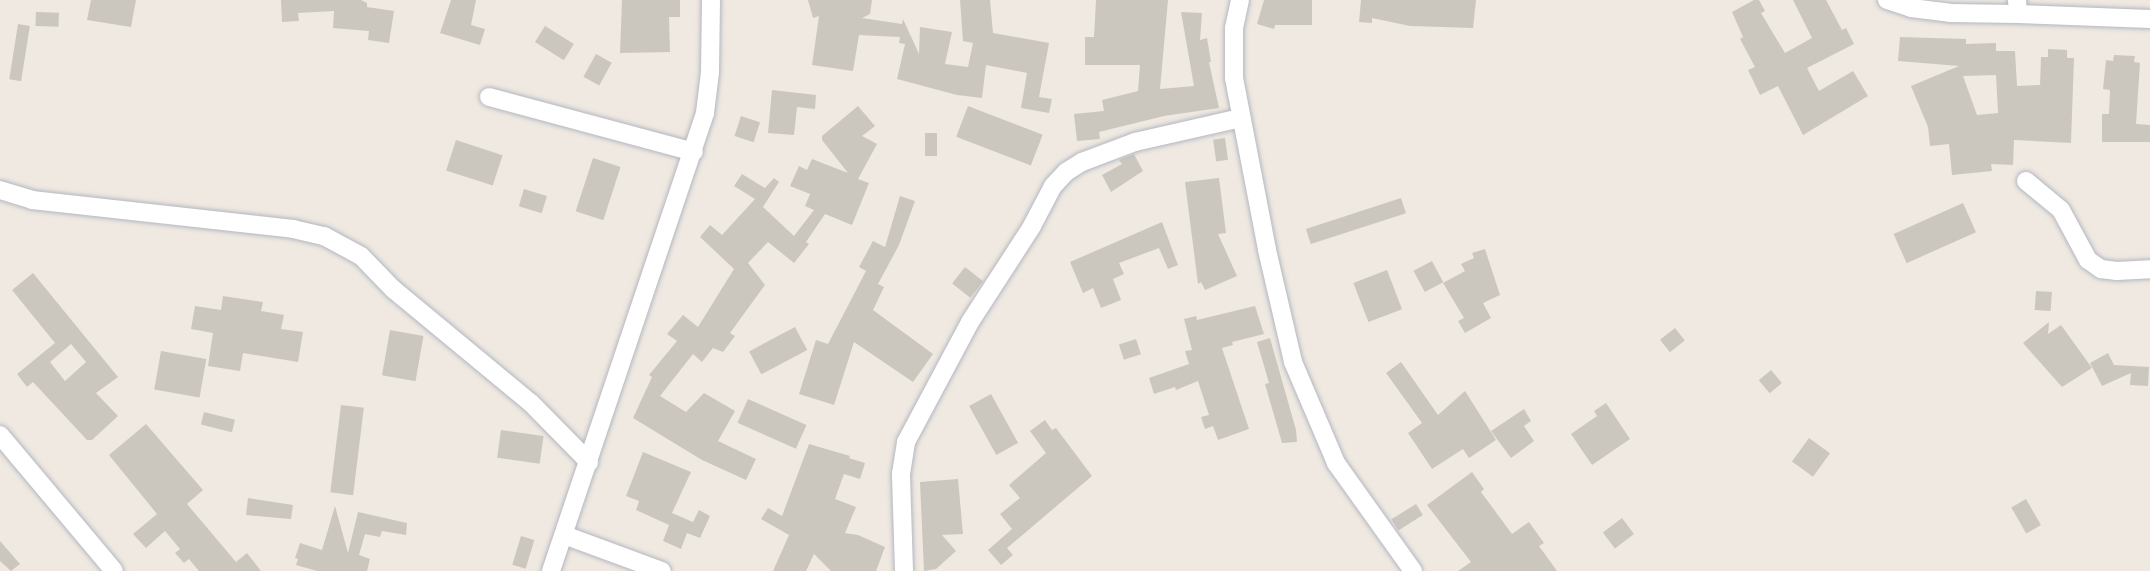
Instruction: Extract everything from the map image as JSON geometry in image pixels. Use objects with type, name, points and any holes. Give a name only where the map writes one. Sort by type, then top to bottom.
[{"type":"street","points":[[551,571],[705,113],[710,72],[711,0]]},
{"type":"street","points":[[1240,0],[1234,28],[1234,78],[1293,362],[1311,411],[1336,463],[1413,571]]},
{"type":"street","points":[[1887,0],[1911,8],[1950,13],[2017,7],[2150,19]]},
{"type":"street","points":[[489,97],[694,152]]},
{"type":"street","points":[[904,571],[901,474],[906,442],[970,322],[1032,226],[1053,186],[1066,172],[1082,162],[1135,142],[1241,118]]},
{"type":"street","points":[[2026,181],[2061,210],[2088,260],[2101,269],[2150,269]]},
{"type":"street","points":[[0,190],[32,200],[293,229],[324,236],[361,256],[393,289],[531,403],[589,462]]},
{"type":"street","points":[[0,435],[114,571]]},
{"type":"street","points":[[564,535],[662,571]]},
{"type":"building","points":[[91,0],[136,0],[131,27],[87,20]]},
{"type":"building","points":[[281,0],[361,0],[367,3],[367,7],[394,11],[389,43],[368,40],[369,31],[333,28],[334,11],[298,13],[299,21],[282,22]]},
{"type":"building","points":[[451,0],[476,0],[471,25],[485,29],[480,45],[440,33]]},
{"type":"building","points":[[622,0],[680,0],[680,17],[669,17],[670,52],[620,53]]},
{"type":"building","points":[[808,0],[872,0],[870,14],[862,18],[902,24],[903,19],[919,54],[920,27],[952,32],[945,64],[968,67],[973,43],[963,41],[960,0],[990,0],[993,33],[1049,43],[1039,97],[1052,99],[1049,113],[1021,108],[1027,73],[986,65],[982,98],[957,95],[897,79],[905,44],[899,43],[900,37],[859,35],[853,71],[812,65],[819,16],[813,18]]},
{"type":"building","points":[[1096,0],[1168,0],[1160,89],[1194,86],[1181,12],[1202,13],[1200,40],[1207,38],[1219,108],[1164,116],[1099,132],[1100,139],[1077,141],[1074,114],[1104,111],[1102,100],[1138,91],[1140,65],[1085,65],[1085,37],[1094,37]]},
{"type":"building","points":[[1264,0],[1312,0],[1312,25],[1275,25],[1274,29],[1257,24]]},
{"type":"building","points":[[1361,0],[1476,0],[1473,28],[1410,26],[1372,18],[1372,23],[1359,22]]},
{"type":"building","points":[[1759,0],[1765,11],[1761,13],[1785,53],[1812,38],[1793,0],[1826,0],[1842,30],[1846,28],[1854,44],[1807,68],[1819,91],[1853,71],[1868,96],[1803,135],[1778,86],[1760,95],[1748,70],[1755,67],[1740,39],[1743,37],[1732,12]]},
{"type":"building","points":[[36,12],[59,13],[58,27],[36,26]]},
{"type":"building","points":[[18,24],[30,26],[21,81],[9,79]]},
{"type":"building","points":[[545,26],[574,44],[564,60],[535,42]]},
{"type":"building","points":[[1900,37],[1966,39],[1966,44],[1996,43],[1996,51],[2015,51],[2017,86],[2040,85],[2041,57],[2048,57],[2048,49],[2067,50],[2067,58],[2074,58],[2071,143],[2014,140],[2013,165],[1991,164],[1992,171],[1952,175],[1949,144],[1930,146],[1928,127],[1911,86],[1959,66],[1898,61]],"holes":[[[1996,75],[1998,113],[1977,115],[1963,76]]]},
{"type":"building","points":[[596,54],[612,63],[599,85],[583,77]]},
{"type":"building","points":[[2114,55],[2135,56],[2134,62],[2140,63],[2136,124],[2150,125],[2150,142],[2102,142],[2102,114],[2109,114],[2110,90],[2103,89],[2106,60],[2113,61]]},
{"type":"building","points":[[772,90],[816,95],[815,109],[797,107],[794,135],[768,133]]},
{"type":"building","points":[[858,106],[875,126],[862,136],[877,144],[858,179],[869,183],[852,225],[825,214],[806,242],[809,244],[794,263],[768,242],[748,263],[765,285],[730,333],[735,336],[723,352],[713,348],[702,362],[693,354],[660,396],[686,412],[704,393],[735,411],[718,441],[756,459],[746,480],[702,460],[633,418],[652,377],[649,375],[677,341],[667,334],[683,315],[698,327],[734,269],[700,237],[710,225],[722,235],[755,199],[734,186],[742,174],[765,188],[774,178],[779,182],[763,207],[794,236],[814,210],[805,206],[810,194],[790,186],[799,166],[807,170],[812,159],[848,173],[822,140],[822,136]]},
{"type":"building","points":[[968,106],[1043,135],[1031,165],[956,137]]},
{"type":"building","points":[[741,116],[760,122],[754,142],[735,136]]},
{"type":"building","points":[[925,133],[937,133],[937,156],[925,156]]},
{"type":"building","points":[[1225,138],[1228,160],[1216,161],[1213,140]]},
{"type":"building","points":[[456,140],[503,155],[493,186],[446,170]]},
{"type":"building","points":[[1134,154],[1143,171],[1111,192],[1102,175],[1122,164],[1119,160]]},
{"type":"building","points":[[593,158],[621,167],[603,220],[576,211]]},
{"type":"building","points":[[1219,178],[1226,233],[1218,234],[1237,276],[1205,290],[1201,282],[1198,284],[1185,182]]},
{"type":"building","points":[[524,189],[547,196],[542,213],[519,206]]},
{"type":"building","points":[[900,196],[915,201],[899,245],[878,284],[884,287],[873,310],[933,354],[913,382],[854,342],[834,405],[799,394],[816,340],[828,344],[866,271],[859,267],[873,241],[885,247]]},
{"type":"building","points":[[1401,198],[1406,213],[1311,244],[1306,229]]},
{"type":"building","points":[[1963,203],[1976,232],[1907,263],[1894,234]]},
{"type":"building","points":[[1162,222],[1178,265],[1168,269],[1159,248],[1119,263],[1124,274],[1113,279],[1121,300],[1101,308],[1093,288],[1083,293],[1070,262]]},
{"type":"building","points":[[1485,249],[1500,295],[1483,303],[1491,318],[1465,333],[1458,321],[1464,318],[1443,283],[1465,271],[1461,264],[1474,258],[1472,253]]},
{"type":"building","points":[[1432,261],[1443,282],[1425,292],[1413,271]]},
{"type":"building","points":[[965,267],[983,281],[970,298],[952,284]]},
{"type":"building","points":[[1387,270],[1402,309],[1368,322],[1353,283]]},
{"type":"building","points":[[33,273],[118,377],[96,393],[118,416],[92,440],[87,440],[33,382],[27,387],[17,374],[55,343],[12,290]],"holes":[[[71,344],[86,362],[65,381],[50,362]]]},
{"type":"building","points":[[2036,291],[2052,292],[2051,311],[2035,310]]},
{"type":"building","points":[[223,296],[263,302],[261,311],[284,315],[281,329],[303,332],[298,362],[243,353],[240,371],[208,366],[213,333],[191,329],[195,306],[221,310]]},
{"type":"building","points":[[1255,306],[1264,334],[1232,342],[1233,345],[1222,348],[1249,429],[1218,440],[1213,426],[1205,429],[1201,417],[1209,415],[1198,381],[1176,390],[1175,387],[1154,394],[1149,378],[1189,364],[1185,351],[1192,350],[1184,319],[1196,316],[1197,320]]},
{"type":"building","points":[[2049,322],[2048,334],[2061,325],[2092,368],[2062,387],[2023,343]]},
{"type":"building","points":[[795,327],[807,350],[761,374],[749,351]]},
{"type":"building","points":[[1675,328],[1685,341],[1670,352],[1660,340]]},
{"type":"building","points":[[390,330],[423,336],[415,381],[382,375]]},
{"type":"building","points":[[1270,338],[1297,442],[1282,443],[1265,384],[1269,383],[1257,342]]},
{"type":"building","points":[[1136,339],[1141,354],[1124,360],[1119,345]]},
{"type":"building","points":[[161,351],[206,359],[200,397],[154,389]]},
{"type":"building","points":[[2108,353],[2114,365],[2149,367],[2148,386],[2130,385],[2131,373],[2102,386],[2090,363]]},
{"type":"building","points":[[1401,362],[1438,415],[1465,391],[1496,440],[1469,458],[1463,449],[1432,469],[1408,433],[1422,423],[1386,373]]},
{"type":"building","points":[[1771,370],[1782,383],[1770,393],[1759,380]]},
{"type":"building","points":[[991,394],[1018,443],[996,455],[969,406]]},
{"type":"building","points":[[748,399],[806,425],[796,449],[737,423]]},
{"type":"building","points":[[1606,403],[1630,439],[1592,465],[1571,434],[1597,416],[1594,411]]},
{"type":"building","points":[[341,405],[364,408],[353,495],[330,492]]},
{"type":"building","points":[[1524,409],[1531,421],[1524,426],[1534,441],[1511,458],[1491,431]]},
{"type":"building","points":[[204,412],[235,420],[232,432],[201,425]]},
{"type":"building","points":[[1045,420],[1052,430],[1056,428],[1092,476],[1007,548],[1013,555],[1001,565],[988,550],[1012,529],[1000,514],[1020,498],[1009,485],[1046,453],[1030,431]]},
{"type":"building","points":[[146,424],[203,490],[187,504],[236,562],[247,553],[261,571],[199,571],[189,559],[184,563],[175,553],[180,549],[165,531],[146,548],[133,534],[157,514],[109,455]]},
{"type":"building","points":[[501,430],[544,436],[540,464],[497,458]]},
{"type":"building","points":[[1809,438],[1830,453],[1813,477],[1792,461]]},
{"type":"building","points":[[809,444],[865,463],[860,479],[844,474],[835,499],[856,507],[845,533],[858,535],[885,547],[876,571],[831,571],[814,554],[806,571],[773,571],[789,535],[761,519],[768,508],[782,516]]},
{"type":"building","points":[[643,452],[691,472],[672,513],[693,522],[699,510],[710,516],[700,538],[687,533],[681,549],[663,541],[669,525],[636,510],[639,501],[626,496]]},
{"type":"building","points":[[1472,472],[1484,489],[1481,492],[1512,534],[1529,522],[1544,543],[1539,546],[1557,571],[1458,571],[1471,562],[1427,505]]},
{"type":"building","points":[[958,479],[963,534],[942,535],[956,551],[936,569],[924,571],[920,482]]},
{"type":"building","points":[[248,498],[293,505],[291,519],[246,515]]},
{"type":"building","points":[[2026,499],[2041,525],[2026,533],[2011,508]]},
{"type":"building","points":[[1416,504],[1423,515],[1398,530],[1391,519]]},
{"type":"building","points":[[335,506],[348,553],[358,512],[407,523],[406,535],[382,531],[380,537],[365,534],[359,555],[370,559],[367,571],[317,571],[296,565],[298,559],[295,558],[300,543],[322,550]]},
{"type":"building","points":[[1622,518],[1634,534],[1615,548],[1603,532]]},
{"type":"building","points":[[521,536],[534,540],[526,569],[512,565]]},
{"type":"building","points":[[0,541],[20,564],[11,571],[0,561]]}]
